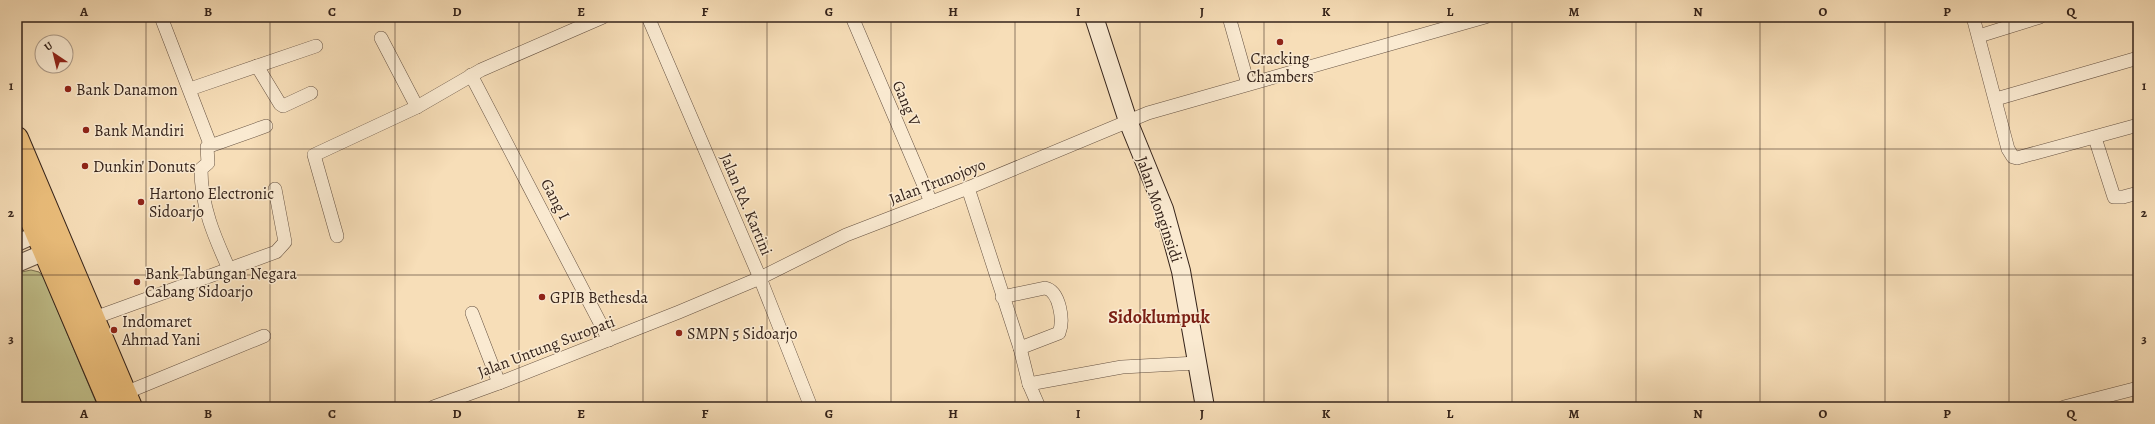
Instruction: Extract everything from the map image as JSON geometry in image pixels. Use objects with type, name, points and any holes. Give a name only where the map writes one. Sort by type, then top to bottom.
[{"type":"highway","points":[[17,138],[48,243],[122,402]]},
{"type":"highway","points":[[17,187],[48,243],[94,318],[122,402]]},
{"type":"main road","name":"Jalan Monginsidi","points":[[1094,17],[1128,121],[1166,216],[1182,271],[1205,407]]},
{"type":"street","points":[[161,17],[210,144]]},
{"type":"street","points":[[337,236],[314,156],[417,107],[471,75],[525,49],[603,17]]},
{"type":"street","name":"Jalan RA. Kartini","points":[[648,17],[760,278],[810,407]]},
{"type":"street","name":"Gang V","points":[[852,17],[931,202]]},
{"type":"street","points":[[1229,17],[1248,84]]},
{"type":"street","name":"Jalan Trunojoyo","points":[[760,278],[846,235],[968,188],[1148,113],[1485,17]]},
{"type":"street","points":[[1973,17],[1996,99],[2008,149],[2013,157],[2016,158],[2095,138],[2138,125]]},
{"type":"street","points":[[1979,36],[2040,17]]},
{"type":"street","points":[[380,38],[417,107]]},
{"type":"street","points":[[190,89],[316,46]]},
{"type":"street","points":[[1996,99],[2138,58]]},
{"type":"street","points":[[257,66],[280,104],[283,106],[311,93]]},
{"type":"street","name":"Gang I","points":[[471,75],[609,340]]},
{"type":"street","points":[[229,269],[208,220],[201,181],[202,169],[208,163],[206,147],[210,144],[266,126]]},
{"type":"street","points":[[2095,138],[2112,194],[2117,198],[2138,193]]},
{"type":"street","points":[[968,188],[1002,297],[1020,348],[1029,384],[1039,407]]},
{"type":"street","points":[[94,318],[276,252],[285,242],[276,189]]},
{"type":"street","points":[[17,243],[48,243]]},
{"type":"street","points":[[17,264],[48,243]]},
{"type":"street","name":"Jalan Untung Suropati","points":[[432,407],[499,383],[609,340],[760,278]]},
{"type":"street","points":[[1002,297],[1045,288],[1052,291],[1057,300],[1061,317],[1059,333],[1020,348]]},
{"type":"street","points":[[472,312],[499,383]]},
{"type":"street","points":[[122,402],[264,336]]},
{"type":"street","points":[[1029,384],[1122,367],[1197,363]]},
{"type":"street","points":[[2064,407],[2138,388]]},
{"type":"shaded area","points":[[31,270],[39,272],[44,278],[98,407],[17,407],[17,273]]},
{"type":"place","name":"Cracking Chambers","points":[[1280,42]]},
{"type":"place","name":"Bank Danamon","points":[[68,89]]},
{"type":"place","name":"Bank Mandiri","points":[[86,130]]},
{"type":"place","name":"Dunkin' Donuts","points":[[85,166]]},
{"type":"place","name":"Hartono Electronic Sidoarjo","points":[[141,202]]},
{"type":"place","name":"Bank Tabungan Negara Cabang Sidoarjo","points":[[137,282]]},
{"type":"place","name":"GPIB Bethesda","points":[[542,297]]},
{"type":"place","name":"Indomaret Ahmad Yani","points":[[114,330]]},
{"type":"place","name":"SMPN 5 Sidoarjo","points":[[679,333]]},
{"type":"district","name":"Sidoklumpuk","points":[[1159,317]]}]
